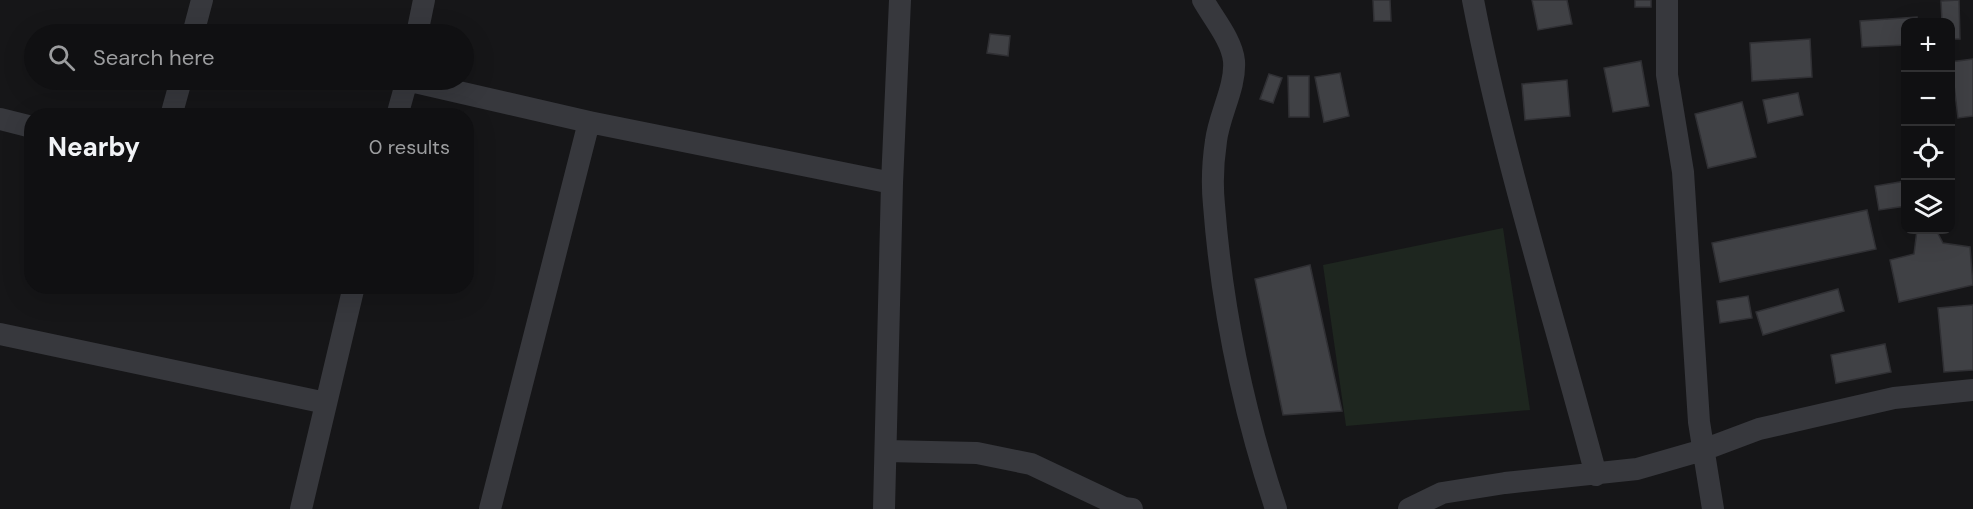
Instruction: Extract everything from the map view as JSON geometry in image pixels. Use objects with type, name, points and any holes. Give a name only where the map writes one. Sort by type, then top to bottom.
[{"type":"street","points":[[196,24],[202,0]]},
{"type":"street","points":[[419,24],[424,0]]},
{"type":"street","points":[[884,509],[898,0]]},
{"type":"street","points":[[1203,0],[1227,41],[1234,61],[1216,141],[1213,201],[1219,264],[1240,387],[1254,445],[1276,509]]},
{"type":"street","points":[[1473,0],[1521,212],[1554,316],[1596,474]]},
{"type":"street","points":[[1667,0],[1667,75],[1683,172],[1703,450],[1713,509]]},
{"type":"street","points":[[173,108],[178,90]]},
{"type":"street","points":[[399,108],[404,90]]},
{"type":"street","points":[[450,90],[589,122],[892,183]]},
{"type":"street","points":[[0,119],[24,125]]},
{"type":"street","points":[[490,509],[589,122]]},
{"type":"street","points":[[301,509],[352,294]]},
{"type":"street","points":[[0,334],[326,403]]},
{"type":"street","points":[[1409,509],[1442,493],[1505,483],[1637,470],[1703,450],[1759,429],[1894,398],[1973,390]]},
{"type":"street","points":[[886,451],[977,453],[1030,464],[1124,508],[1132,509]]},
{"type":"shaded area","points":[[1503,228],[1530,410],[1346,426],[1323,265]]},
{"type":"building","points":[[1373,0],[1390,0],[1391,21],[1374,21]]},
{"type":"building","points":[[1532,0],[1567,0],[1572,24],[1538,30]]},
{"type":"building","points":[[1635,0],[1651,0],[1651,7],[1635,7]]},
{"type":"building","points":[[1959,0],[1960,39],[1955,39],[1955,18],[1942,18],[1941,1]]},
{"type":"building","points":[[1901,18],[1901,45],[1862,47],[1860,21]]},
{"type":"building","points":[[990,34],[1010,36],[1008,56],[987,53]]},
{"type":"building","points":[[1810,39],[1812,77],[1752,81],[1750,43]]},
{"type":"building","points":[[1973,59],[1973,116],[1958,118],[1955,61]]},
{"type":"building","points":[[1641,61],[1649,106],[1613,112],[1604,68]]},
{"type":"building","points":[[1340,73],[1349,116],[1324,122],[1315,77]]},
{"type":"building","points":[[1269,74],[1282,78],[1273,103],[1260,99]]},
{"type":"building","points":[[1288,76],[1309,76],[1309,117],[1289,117]]},
{"type":"building","points":[[1567,80],[1570,116],[1525,120],[1522,84]]},
{"type":"building","points":[[1798,93],[1803,115],[1768,123],[1763,100]]},
{"type":"building","points":[[1742,102],[1756,157],[1708,168],[1695,114]]},
{"type":"building","points":[[1901,182],[1901,207],[1879,210],[1875,186]]},
{"type":"building","points":[[1867,210],[1876,249],[1720,282],[1712,243]]},
{"type":"building","points":[[1916,234],[1938,234],[1943,243],[1970,247],[1973,285],[1899,302],[1890,260],[1914,254]]},
{"type":"building","points":[[1310,265],[1342,411],[1283,415],[1255,279]]},
{"type":"building","points":[[1838,289],[1844,311],[1763,335],[1756,312]]},
{"type":"building","points":[[1748,296],[1752,318],[1720,323],[1717,301]]},
{"type":"building","points":[[1973,305],[1973,370],[1944,372],[1938,308]]},
{"type":"building","points":[[1885,344],[1891,372],[1836,383],[1831,355]]}]
